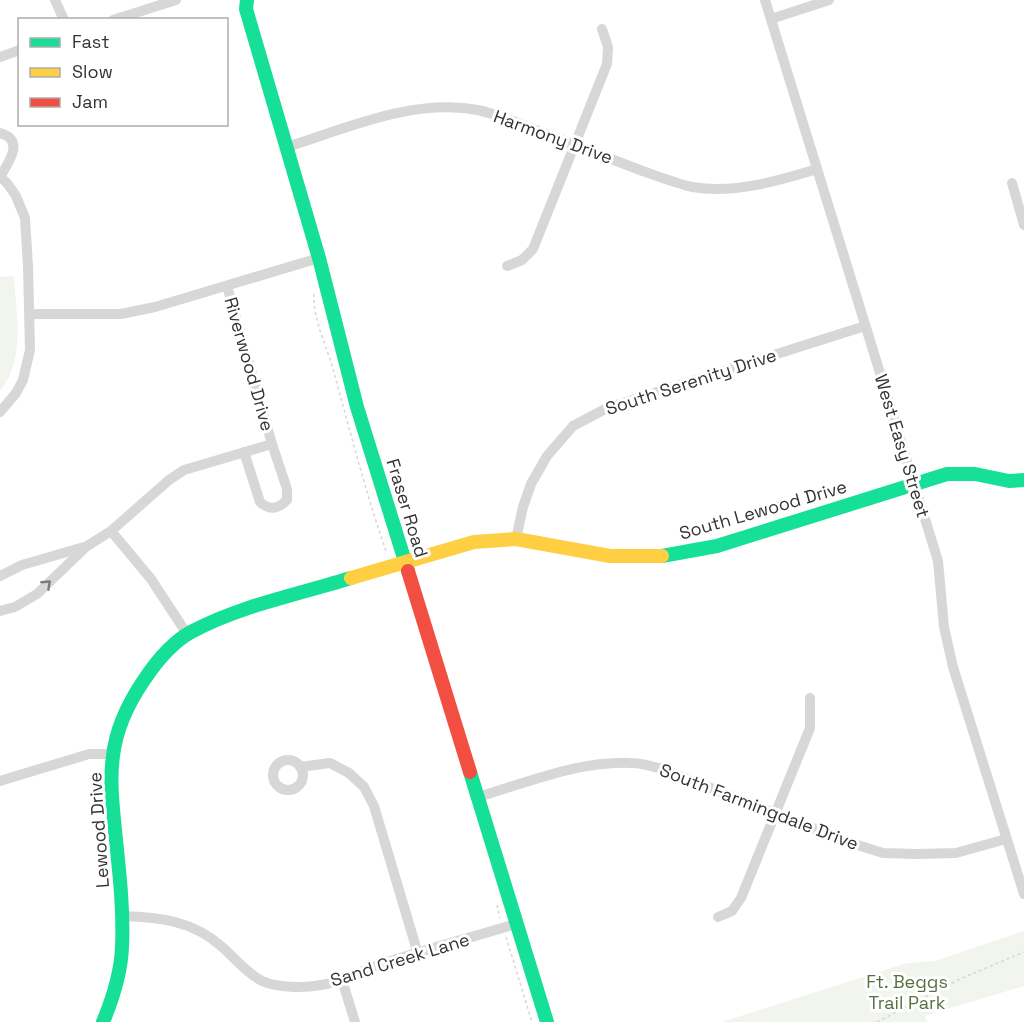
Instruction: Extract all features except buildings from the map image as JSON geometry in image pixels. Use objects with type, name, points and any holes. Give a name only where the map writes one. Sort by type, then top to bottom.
[{"type":"street","points":[[55,0],[63,18]]},
{"type":"street","points":[[119,18],[176,0]]},
{"type":"street","name":"Fraser Road","points":[[247,0],[246,9],[318,258],[357,407],[547,1022]]},
{"type":"street","name":"West Easy Street","points":[[765,0],[938,561],[944,627],[952,667],[1024,894]]},
{"type":"street","points":[[771,19],[829,0]]},
{"type":"street","points":[[507,266],[522,260],[533,249],[576,146],[607,64],[608,47],[602,29]]},
{"type":"street","points":[[0,57],[18,51]]},
{"type":"street","name":"Harmony Drive","points":[[287,147],[414,109],[444,108],[477,110],[510,120],[664,179],[693,187],[731,188],[768,184],[818,169]]},
{"type":"street","points":[[0,133],[14,143],[13,153],[0,177],[16,196],[25,218],[30,314],[28,365],[16,393],[0,412]]},
{"type":"street","points":[[1012,183],[1024,225]]},
{"type":"street","points":[[30,314],[121,314],[227,286],[318,258]]},
{"type":"street","name":"Riverwood Drive","points":[[0,611],[15,607],[37,594],[87,546],[111,531],[169,480],[184,470],[272,444],[227,286]]},
{"type":"street","name":"South Serenity Drive","points":[[516,540],[522,507],[531,484],[547,456],[573,426],[607,408],[865,326]]},
{"type":"street","points":[[244,452],[260,502],[266,507],[281,506],[287,500],[287,489],[272,444]]},
{"type":"street","name":"South Lewood Drive","points":[[404,562],[474,542],[516,540],[610,556],[647,557],[680,554],[717,546],[947,474],[975,474],[1009,481],[1024,480]]},
{"type":"street","points":[[111,531],[151,579],[187,634]]},
{"type":"street","name":"Riverwood Drive","points":[[0,576],[22,565],[87,546]]},
{"type":"street","name":"Lewood Drive","points":[[103,1022],[118,982],[124,951],[112,787],[113,754],[132,701],[146,677],[167,651],[187,634],[228,616],[404,562]]},
{"type":"street","points":[[718,917],[732,911],[741,898],[810,728],[810,698]]},
{"type":"street","points":[[0,781],[89,754],[113,754]]},
{"type":"street","points":[[300,767],[330,763],[349,773],[364,787],[374,806],[418,954]]},
{"type":"street","name":"South Farmingdale Drive","points":[[478,797],[578,766],[633,763],[662,769],[851,843],[883,853],[956,853],[1006,838]]},
{"type":"street","name":"Sand Creek Lane","points":[[123,916],[152,917],[177,922],[201,931],[220,945],[241,967],[264,982],[288,987],[319,986],[342,980],[376,966],[516,924]]},
{"type":"street","points":[[342,980],[355,1022]]},
{"type":"path","points":[[877,1022],[960,979],[1024,952]]},
{"type":"green space","points":[[14,276],[18,336],[13,365],[0,391],[0,277]]},
{"type":"green space","name":"Ft. Beggs Trail Park","points":[[1024,931],[1024,986],[927,1015],[925,1016],[927,1022],[722,1022],[907,963],[935,961]]},
{"type":"traffic: fast","points":[[247,0],[246,9],[319,258],[357,407],[408,571]]},
{"type":"traffic: fast","points":[[662,556],[717,546],[947,474],[975,474],[1009,481],[1024,480]]},
{"type":"traffic: fast","points":[[103,1022],[116,986],[122,947],[121,899],[111,780],[112,764],[117,736],[133,697],[164,653],[191,632],[249,608],[351,578]]},
{"type":"traffic: fast","points":[[470,772],[547,1022]]},
{"type":"traffic: slow","points":[[351,578],[474,542],[516,539],[610,556],[662,556]]},
{"type":"traffic: jam","points":[[408,571],[470,772]]}]
